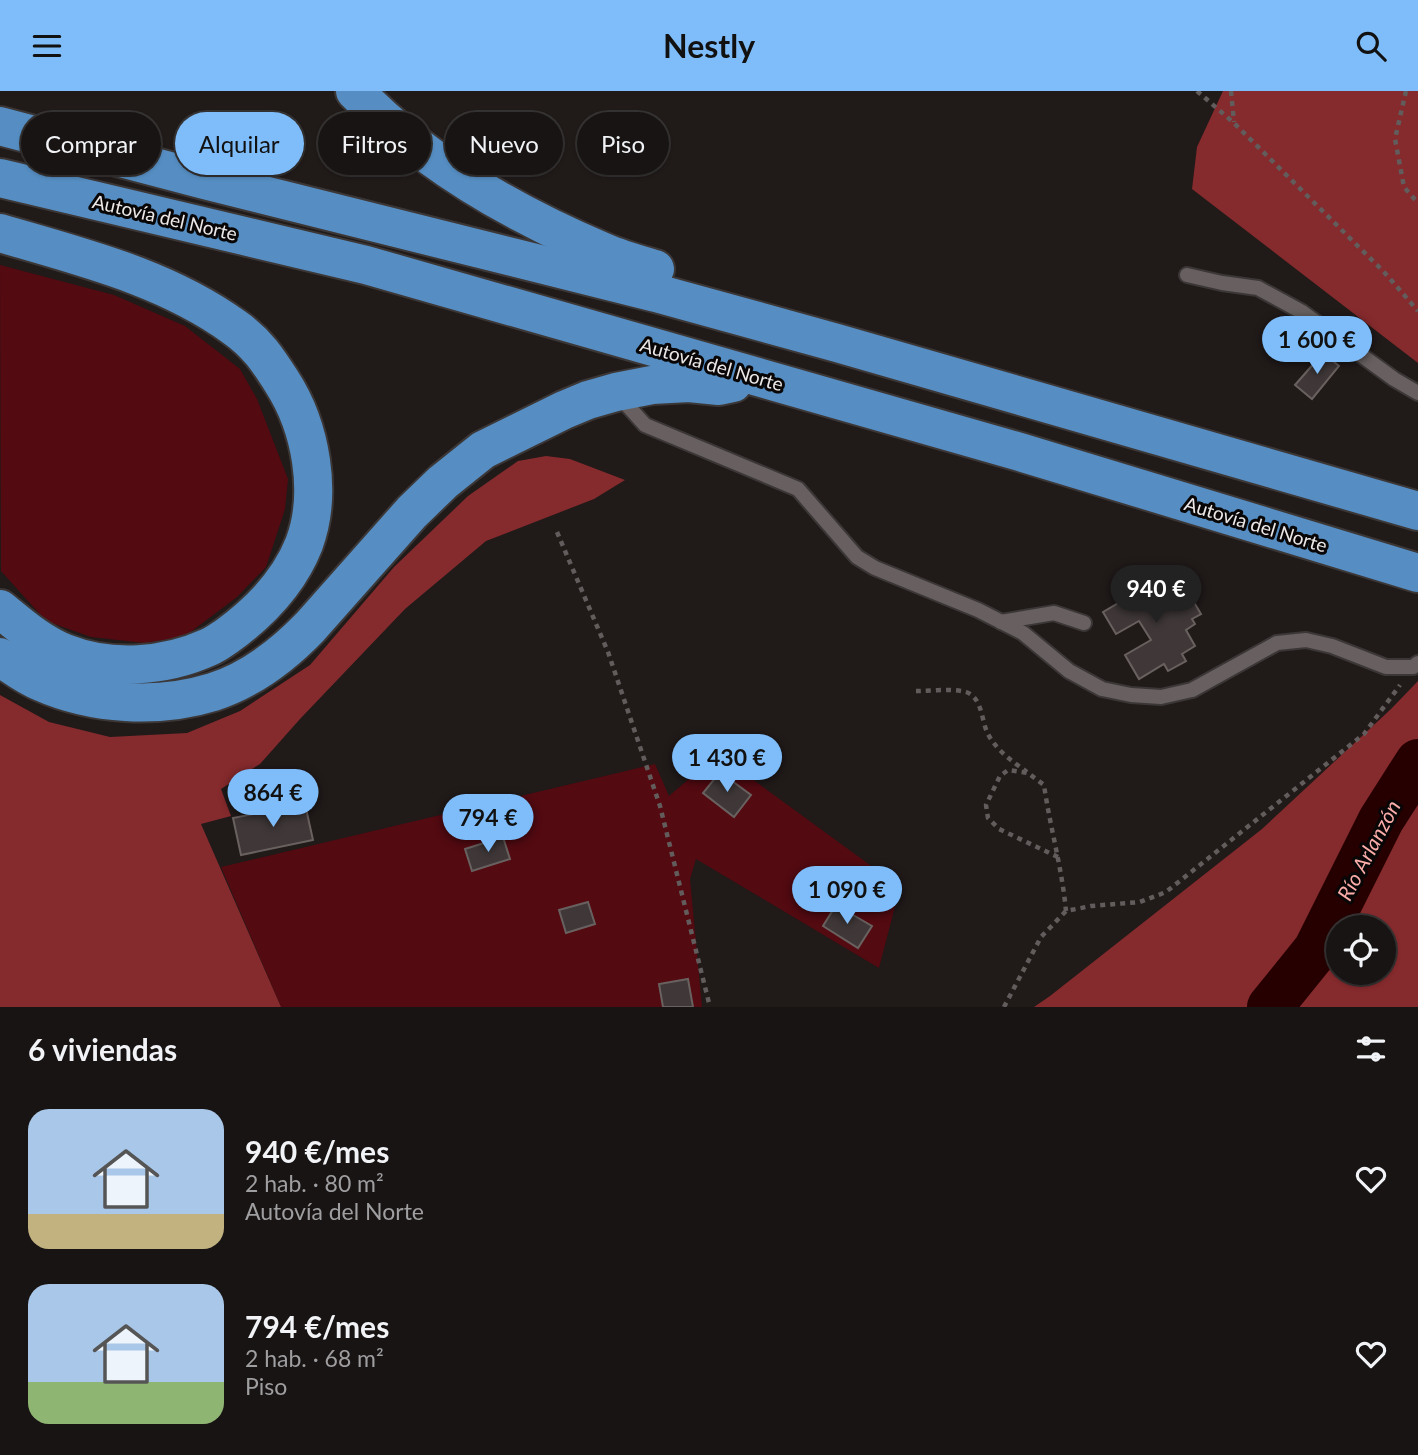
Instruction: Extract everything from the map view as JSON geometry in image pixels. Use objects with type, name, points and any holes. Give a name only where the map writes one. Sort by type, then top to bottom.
[{"type":"highway","points":[[355,91],[405,138],[530,218],[607,254],[792,314],[837,343]]},
{"type":"highway","points":[[1,126],[204,180],[656,293],[1418,511]]},
{"type":"highway","name":"Autovía del Norte","points":[[0,178],[366,265],[1020,452],[1418,573]]},
{"type":"highway","points":[[0,233],[104,264],[161,285],[236,327],[261,349],[299,412],[312,454],[313,483],[311,520],[293,567],[276,593],[235,630],[212,646],[177,659],[136,665],[98,662],[66,653],[32,636],[0,609]]},
{"type":"highway","points":[[0,657],[41,682],[96,699],[142,702],[193,697],[215,691],[236,682],[295,643],[412,512],[443,482],[483,450],[564,410],[616,392],[652,385],[689,383],[719,386],[759,378]]},
{"type":"lane","points":[[1187,275],[1258,288],[1302,312],[1394,379],[1418,393]]},
{"type":"lane","points":[[616,392],[645,425],[797,489],[857,557],[875,568],[978,610],[1023,633],[1069,671],[1102,689],[1161,697],[1192,690],[1277,643],[1307,640],[1332,646],[1386,667],[1415,665]]},
{"type":"lane","points":[[1001,622],[1054,613],[1084,623]]},
{"type":"path","points":[[1197,91],[1234,123],[1384,272],[1418,311]]},
{"type":"path","points":[[1231,91],[1234,123]]},
{"type":"path","points":[[1406,91],[1395,139],[1404,187],[1418,203]]},
{"type":"path","points":[[557,532],[608,652],[660,806],[710,1007]]},
{"type":"path","points":[[1004,1007],[1041,937],[1066,911],[1140,902],[1166,892],[1364,734],[1415,665]]},
{"type":"path","points":[[916,691],[946,690],[968,693],[978,703],[988,734],[1002,754],[1044,785],[1063,880],[1066,911]]},
{"type":"path","points":[[1028,773],[1008,770],[1000,776],[986,805],[988,818],[999,829],[1058,857]]},
{"type":"shaded area","points":[[1223,91],[1418,91],[1418,363],[1192,189],[1197,147]]},
{"type":"shaded area","points":[[0,265],[114,295],[185,326],[240,369],[257,399],[288,479],[285,509],[266,567],[237,597],[184,637],[144,643],[91,637],[46,621],[1,571]]},
{"type":"shaded area","points":[[546,456],[570,459],[625,480],[594,499],[486,541],[405,609],[260,764],[221,789],[231,816],[201,824],[281,1007],[0,1007],[0,695],[49,722],[110,737],[187,733],[240,711],[310,665],[394,567],[468,496],[518,461]]},
{"type":"shaded area","points":[[1418,681],[1418,1007],[1034,1007],[1050,996],[1262,829]]},
{"type":"shaded area","points":[[718,754],[900,887],[879,968],[696,859],[690,879],[702,1007],[281,1007],[221,867],[655,764],[669,796]]},
{"type":"building","points":[[1323,353],[1339,366],[1312,399],[1295,385]]},
{"type":"building","points":[[1140,581],[1144,589],[1158,581],[1166,595],[1176,589],[1180,596],[1188,592],[1201,614],[1192,619],[1195,624],[1186,630],[1195,646],[1182,654],[1186,661],[1168,671],[1164,664],[1139,679],[1125,655],[1151,640],[1139,621],[1116,634],[1103,612],[1125,599],[1121,591]]},
{"type":"building","points":[[720,772],[751,795],[734,817],[703,793]]},
{"type":"building","points":[[305,804],[313,840],[241,855],[233,818]]},
{"type":"building","points":[[503,837],[510,859],[472,871],[465,849]]},
{"type":"building","points":[[588,902],[595,924],[566,933],[559,910]]},
{"type":"building","points":[[836,905],[872,926],[858,948],[823,926]]},
{"type":"building","points":[[688,979],[693,1007],[663,1007],[659,984]]},
{"type":"waterway","name":"Río Arlanzón","points":[[1270,1007],[1316,950],[1381,820],[1418,762]]}]
